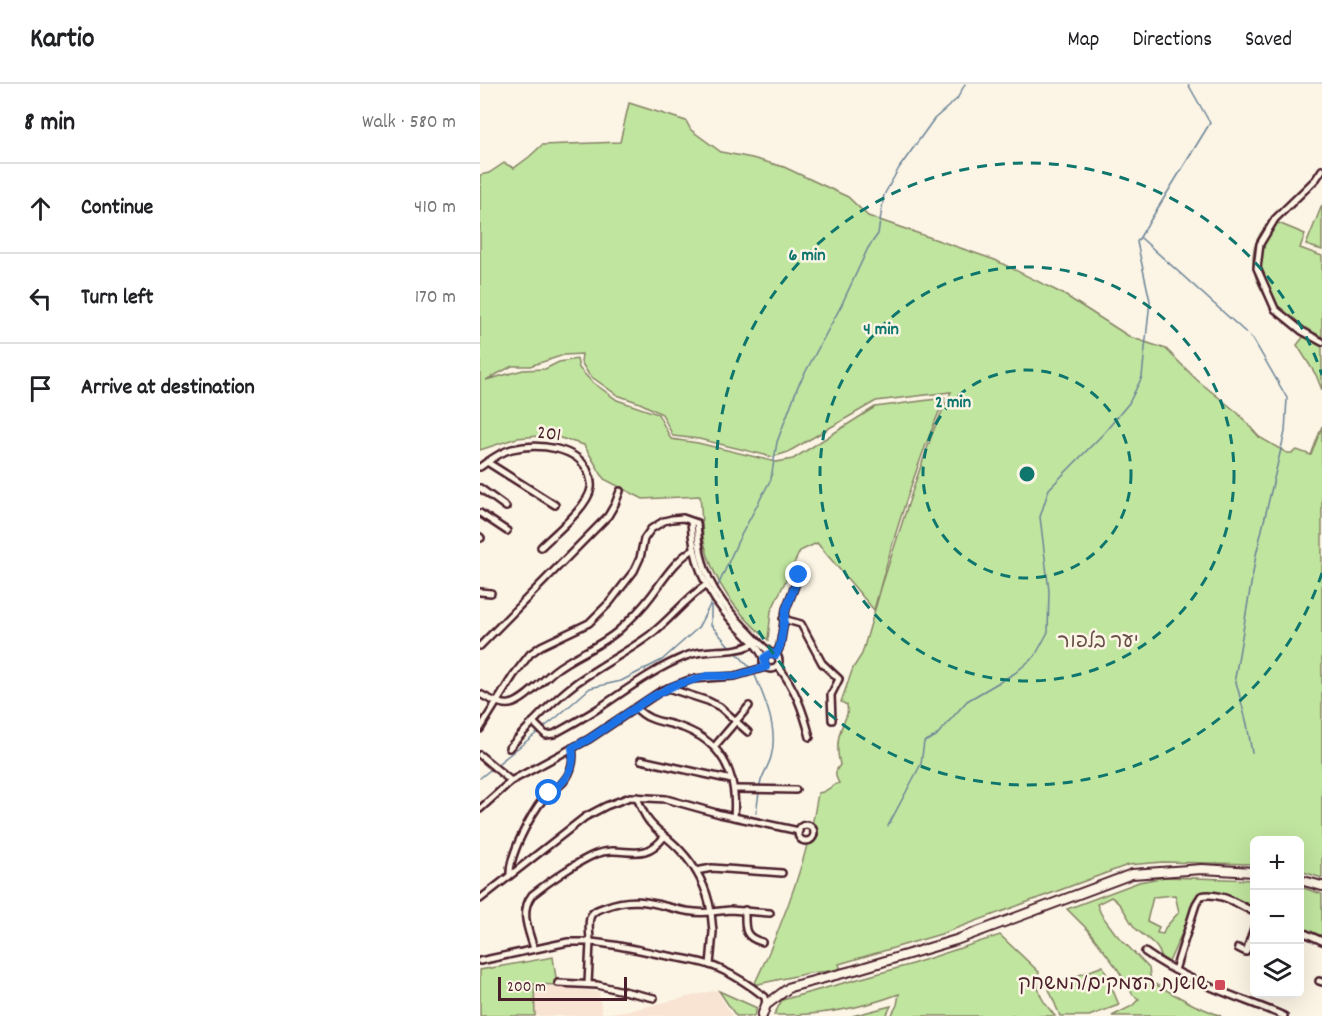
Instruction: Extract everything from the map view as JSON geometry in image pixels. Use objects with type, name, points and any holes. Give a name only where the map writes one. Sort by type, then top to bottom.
[{"type":"main road","points":[[762,1016],[766,1005],[790,987],[956,940],[1132,873],[1202,869],[1250,873]]},
{"type":"main road","points":[[1304,881],[1322,886]]},
{"type":"street","points":[[1322,170],[1316,179],[1275,219],[1260,244],[1257,268],[1275,309],[1302,331],[1322,342]]},
{"type":"street","name":"201","points":[[480,467],[499,454],[513,449],[545,448],[573,454],[588,471],[591,488],[588,496],[581,507],[541,547]]},
{"type":"street","points":[[487,462],[555,505]]},
{"type":"street","points":[[480,488],[506,507]]},
{"type":"street","points":[[480,646],[608,516],[620,491]]},
{"type":"street","points":[[480,513],[507,531]]},
{"type":"street","points":[[480,729],[519,666],[530,654],[551,640],[589,623],[610,602],[634,571],[644,539],[651,529],[672,519],[683,518],[694,523]]},
{"type":"street","points":[[694,523],[694,549],[698,570],[722,606],[762,654],[766,667]]},
{"type":"street","points":[[694,523],[708,587]]},
{"type":"street","points":[[480,694],[510,704],[518,700],[555,670],[619,630],[649,599],[674,565],[694,549]]},
{"type":"street","points":[[764,660],[780,646],[783,619],[799,575]]},
{"type":"street","points":[[509,748],[533,722],[578,682],[653,633],[692,596],[708,587]]},
{"type":"street","points":[[480,591],[491,593]]},
{"type":"street","points":[[722,606],[779,659],[778,666],[799,699],[810,737]]},
{"type":"street","points":[[783,619],[801,624],[822,663],[839,678],[831,695],[832,720]]},
{"type":"street","points":[[533,722],[546,735],[554,734],[646,676],[678,659],[697,652],[738,650],[753,644]]},
{"type":"street","points":[[480,809],[511,782],[572,748],[668,688],[693,679],[735,676],[778,666]]},
{"type":"street","points":[[668,688],[720,707],[748,732]]},
{"type":"street","points":[[714,747],[749,706]]},
{"type":"street","points":[[636,708],[651,719],[695,733],[714,747],[728,767],[732,780],[734,817]]},
{"type":"street","points":[[510,875],[514,855],[525,829],[544,798],[567,778],[573,756],[572,748]]},
{"type":"street","points":[[480,755],[511,782]]},
{"type":"street","points":[[641,760],[732,780]]},
{"type":"street","points":[[734,789],[796,790]]},
{"type":"street","points":[[480,899],[585,818],[606,806],[630,797],[666,799],[799,831]]},
{"type":"street","points":[[637,797],[647,821],[680,850],[705,886],[713,932],[710,965]]},
{"type":"street","points":[[534,949],[525,915],[526,904],[532,895],[593,855],[613,851],[648,852],[664,837]]},
{"type":"street","points":[[696,871],[712,868],[782,873]]},
{"type":"street","points":[[1175,970],[1196,904],[1201,896],[1208,894],[1219,896],[1250,910]]},
{"type":"street","points":[[588,984],[590,918],[594,912],[625,901],[636,900],[692,913],[745,910],[770,913]]},
{"type":"street","points":[[745,910],[746,931],[751,938],[762,942]]},
{"type":"street","points":[[1304,933],[1322,941]]},
{"type":"street","points":[[1238,948],[1246,952],[1250,940]]},
{"type":"street","points":[[480,961],[568,942],[605,943],[710,965],[746,982],[765,998],[766,1005]]},
{"type":"street","points":[[1145,952],[1162,964],[1217,990],[1284,1016]]},
{"type":"street","points":[[558,983],[588,984],[654,998]]},
{"type":"shaded area","points":[[534,984],[599,992],[602,1014],[632,1010],[717,990],[732,1016],[535,1016]]},
{"type":"green space","name":"יער בלפור","points":[[629,103],[686,121],[691,130],[721,152],[784,167],[848,197],[868,216],[995,260],[1063,294],[1130,337],[1166,349],[1197,380],[1238,413],[1259,437],[1287,453],[1297,450],[1311,455],[1322,426],[1322,878],[1304,872],[1304,836],[1250,836],[1250,864],[1163,862],[1128,865],[941,934],[839,964],[841,970],[809,973],[754,985],[775,939],[801,867],[818,793],[839,783],[836,774],[840,765],[838,742],[847,715],[847,705],[841,702],[853,668],[862,654],[915,483],[934,429],[951,392],[876,401],[788,452],[773,457],[699,439],[673,436],[662,414],[617,395],[589,375],[581,362],[582,354],[564,355],[530,366],[512,366],[486,380],[523,370],[545,369],[559,362],[577,359],[579,368],[591,381],[617,400],[658,414],[671,439],[698,443],[776,462],[793,459],[875,407],[945,398],[905,502],[874,610],[817,543],[800,551],[771,611],[768,640],[736,608],[720,584],[704,542],[700,496],[643,499],[604,479],[584,445],[550,435],[517,438],[480,450],[480,175],[489,173],[504,163],[514,168],[542,145],[620,142]]},
{"type":"green space","points":[[1322,205],[1322,250],[1306,245]]},
{"type":"green space","points":[[1271,220],[1305,234],[1300,248],[1322,256],[1322,390],[1316,375],[1297,345],[1304,336],[1277,312],[1258,283],[1254,268],[1254,252],[1259,236]]},
{"type":"green space","points":[[1165,877],[1250,880],[1250,906],[1216,892],[1199,895],[1169,962],[1161,957],[1154,944],[1135,928],[1115,900],[1111,897],[1097,904],[1101,914],[1115,933],[1149,968],[1151,982],[1194,1005],[1221,1016],[1112,1016],[1132,1006],[1139,999],[1133,995],[1117,968],[1088,930],[1067,909],[1139,882]],"holes":[[[1175,895],[1179,912],[1165,928],[1163,934],[1157,933],[1159,927],[1147,921],[1153,897]]]},
{"type":"green space","points":[[1304,888],[1322,894],[1322,936],[1304,929]]},
{"type":"green space","points":[[1000,935],[1039,972],[1039,991],[1055,1016],[891,1016],[897,1005],[899,994],[868,1004],[837,1010],[774,1015],[782,1000],[909,965]]},
{"type":"green space","points":[[553,957],[557,985],[534,984],[535,1016],[480,1016],[480,970]]},
{"type":"green space","points":[[1103,966],[1119,1005],[1089,1016],[1060,1016],[1048,987]]},
{"type":"green space","points":[[719,991],[757,1008],[754,1016],[736,1016]]},
{"type":"green space","points":[[891,1006],[886,1016],[852,1016]]},
{"type":"waterway","points":[[717,588],[738,541],[771,479],[777,442],[798,386],[841,306],[868,248],[878,234],[884,195],[899,168],[934,119],[957,99],[965,84]]},
{"type":"waterway","points":[[888,826],[921,764],[924,742],[936,736],[967,701],[1015,673],[1035,656],[1048,632],[1049,591],[1040,517],[1049,489],[1104,433],[1129,403],[1142,377],[1150,301],[1137,242],[1210,123],[1188,84]]},
{"type":"waterway","points":[[1141,238],[1253,339],[1287,398],[1285,432],[1256,555],[1235,678],[1252,753]]},
{"type":"waterway","points":[[480,778],[590,688],[621,681],[662,660],[698,628],[712,601]]},
{"type":"waterway","points":[[711,605],[711,625],[730,647]]},
{"type":"waterway","points":[[736,652],[751,669]]},
{"type":"waterway","points":[[754,673],[769,714],[773,735],[771,757],[759,788]]},
{"type":"waterway","points":[[756,813],[759,793]]},
{"type":"place","name":"שושנת העמקים/המשחק","points":[[1220,985]]},
{"type":"route","points":[[549,793],[558,788],[567,778],[571,768],[572,748],[661,691],[693,679],[707,676],[735,676],[766,667],[764,658],[771,653],[776,655],[780,646],[782,623],[799,575]]}]
